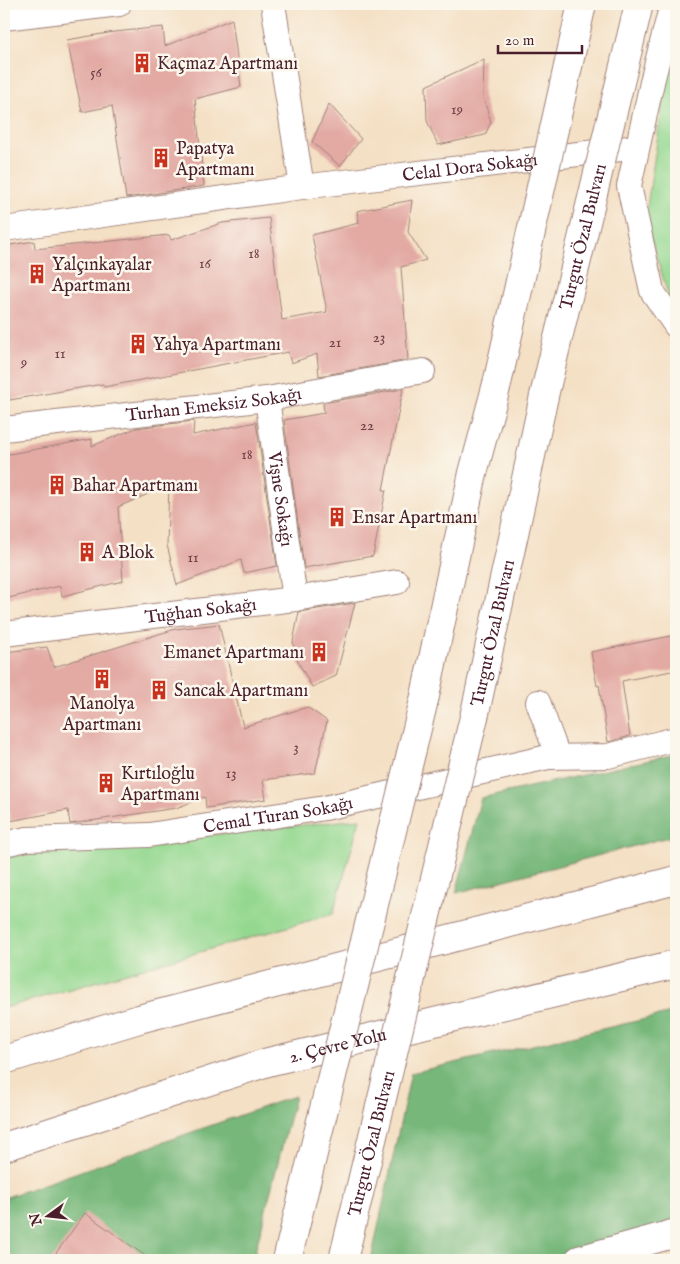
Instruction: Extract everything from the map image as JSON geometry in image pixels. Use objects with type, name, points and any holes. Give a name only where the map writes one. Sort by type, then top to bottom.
[{"type":"main road","points":[[287,1260],[425,696],[473,473],[497,384],[582,4]]},
{"type":"main road","name":"Turgut Özal Bulvarı","points":[[343,1260],[475,713],[544,396],[639,4]]},
{"type":"main road","points":[[4,1060],[139,1019],[676,880]]},
{"type":"main road","name":"2. Çevre Yolu","points":[[4,1147],[268,1062],[676,964]]},
{"type":"main road","points":[[579,1260],[676,1233]]},
{"type":"street","points":[[4,18],[118,4]]},
{"type":"street","points":[[273,4],[302,187]]},
{"type":"street","points":[[672,4],[629,186],[652,290],[676,326]]},
{"type":"street","name":"Celal Dora Sokağı","points":[[4,229],[302,187],[638,147]]},
{"type":"street","name":"Turhan Emeksiz Sokağı","points":[[4,430],[267,399],[423,371]]},
{"type":"street","name":"Vişne Sokağı","points":[[267,399],[295,599]]},
{"type":"street","name":"Tuğhan Sokağı","points":[[4,634],[295,599],[397,582]]},
{"type":"street","points":[[538,702],[556,751],[548,757]]},
{"type":"street","name":"Cemal Turan Sokağı","points":[[4,844],[27,839],[148,835],[325,808],[548,757],[608,756],[676,740]]},
{"type":"green space","points":[[676,33],[676,311],[673,311],[645,219],[665,89]]},
{"type":"green space","points":[[676,754],[676,835],[456,893],[481,798]]},
{"type":"green space","points":[[360,819],[333,914],[4,1008],[4,857]]},
{"type":"green space","points":[[676,1012],[676,1236],[589,1260],[371,1260],[411,1073]]},
{"type":"green space","points":[[295,1096],[253,1260],[4,1260],[4,1198]]},
{"type":"building","points":[[232,19],[241,87],[195,99],[204,186],[126,198],[112,106],[82,112],[67,40],[114,32],[163,27],[165,46]]},
{"type":"building","points":[[484,59],[483,97],[491,122],[485,135],[438,145],[427,121],[426,86]]},
{"type":"building","points":[[329,104],[361,139],[340,166],[312,142]]},
{"type":"building","points":[[412,200],[408,232],[426,260],[401,267],[408,360],[319,376],[317,354],[291,363],[288,352],[104,387],[103,384],[4,401],[4,246],[34,241],[35,249],[169,235],[171,240],[222,223],[269,218],[282,320],[327,312],[312,235],[359,223],[357,211]]},
{"type":"building","points":[[403,389],[383,490],[386,490],[373,556],[304,568],[284,420],[324,413],[323,403]]},
{"type":"building","points":[[194,421],[193,435],[256,422],[277,566],[244,573],[241,560],[177,585],[167,545],[169,485],[118,507],[123,581],[62,596],[60,586],[4,599],[4,455],[92,439],[92,446],[136,428]]},
{"type":"building","name":"Emanet Apartmanı","points":[[355,603],[336,676],[312,687],[298,662],[293,642],[299,612]]},
{"type":"building","points":[[219,624],[243,727],[307,707],[327,721],[315,773],[263,780],[266,799],[206,808],[205,797],[176,808],[70,824],[68,810],[10,821],[4,788],[4,652],[47,647],[54,667],[175,629]]},
{"type":"building","points":[[676,635],[676,670],[622,681],[630,736],[608,742],[599,685],[597,686],[591,652]]},
{"type":"building","points":[[85,1213],[151,1260],[51,1260]]},
{"type":"place","name":"Kaçmaz Apartmanı","points":[[142,63]]},
{"type":"place","name":"Papatya Apartmanı","points":[[161,158]]},
{"type":"place","name":"Yalçınkayalar Apartmanı","points":[[37,274]]},
{"type":"place","name":"Yahya Apartmanı","points":[[138,344]]},
{"type":"place","name":"Bahar Apartmanı","points":[[57,485]]},
{"type":"place","name":"Ensar Apartmanı","points":[[337,517]]},
{"type":"place","name":"A Blok","points":[[87,552]]},
{"type":"place","name":"Emanet Apartmanı","points":[[319,652]]},
{"type":"place","name":"Manolya Apartmanı","points":[[102,679]]},
{"type":"place","name":"Sancak Apartmanı","points":[[159,690]]},
{"type":"place","name":"Kırtıloğlu Apartmanı","points":[[106,783]]}]
